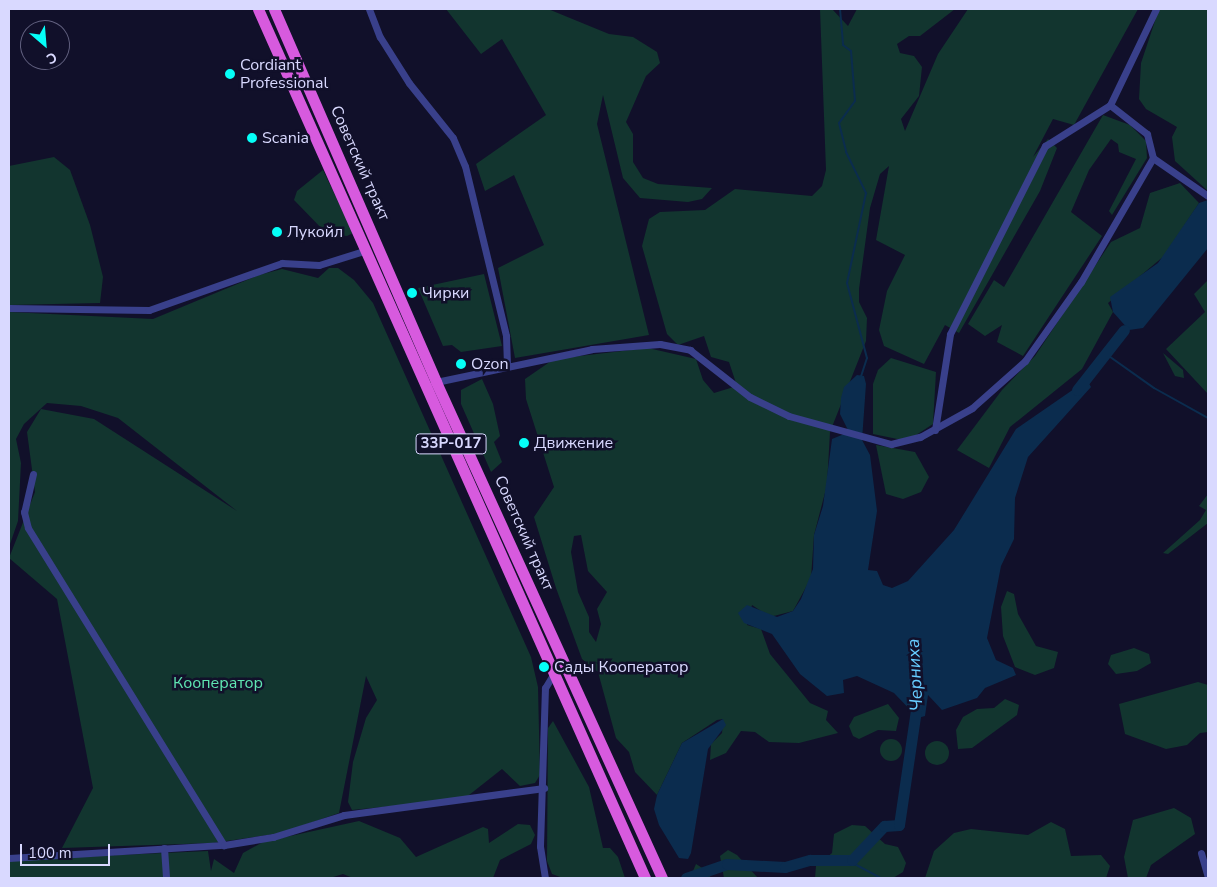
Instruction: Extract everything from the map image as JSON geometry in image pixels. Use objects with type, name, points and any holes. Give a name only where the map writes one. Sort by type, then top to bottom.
[{"type":"highway","name":"Советский тракт","points":[[258,9],[367,250],[645,878]]},
{"type":"highway","name":"Советский тракт","points":[[274,9],[436,382],[662,878]]},
{"type":"street","points":[[369,9],[380,37],[409,83],[453,138],[465,166],[506,336],[507,364]]},
{"type":"street","points":[[935,430],[942,368],[950,334],[1045,146],[1110,105],[1156,9]]},
{"type":"street","points":[[436,382],[507,364],[592,349],[660,344],[690,350],[750,397],[848,434],[891,444],[935,430],[972,408],[1025,361],[1081,282],[1152,158],[1147,134],[1110,105]]},
{"type":"street","points":[[1152,158],[1208,196]]},
{"type":"street","points":[[9,308],[149,310],[282,262],[319,265],[367,250]]},
{"type":"street","points":[[34,474],[24,512],[28,528],[224,845]]},
{"type":"street","points":[[545,878],[540,846],[544,788],[544,688],[554,673]]},
{"type":"street","points":[[9,858],[224,845],[273,837],[344,815],[544,788]]},
{"type":"street","points":[[164,848],[166,878]]},
{"type":"street","points":[[1201,853],[1208,877]]},
{"type":"green space","points":[[446,9],[548,9],[609,34],[633,37],[657,52],[660,63],[646,76],[626,122],[633,134],[633,162],[643,178],[658,184],[712,188],[702,199],[688,202],[640,198],[623,178],[603,95],[597,124],[649,335],[515,358],[498,268],[544,245],[514,175],[485,191],[476,164],[546,115],[502,39],[481,54]]},
{"type":"green space","points":[[820,9],[832,9],[848,26],[857,9],[955,9],[920,36],[909,36],[897,44],[900,53],[914,56],[922,67],[919,96],[901,119],[905,131],[938,54],[968,9],[1138,9],[1074,125],[1053,119],[1033,157],[1048,139],[1057,148],[1040,191],[959,333],[945,325],[924,364],[884,346],[879,330],[887,291],[905,255],[876,240],[889,166],[880,174],[870,208],[859,289],[859,302],[867,318],[866,341],[830,432],[827,485],[814,535],[811,578],[793,611],[770,617],[752,605],[747,625],[761,629],[770,654],[810,703],[828,711],[826,720],[838,733],[799,743],[769,742],[755,732],[741,731],[726,753],[710,760],[711,744],[722,733],[723,719],[717,720],[682,743],[657,795],[635,772],[629,752],[616,738],[598,672],[582,659],[556,588],[534,517],[554,487],[526,399],[525,379],[554,359],[648,348],[696,359],[703,380],[714,393],[737,386],[729,362],[711,357],[704,336],[678,345],[667,334],[642,246],[649,219],[660,212],[705,210],[735,189],[812,196],[822,186],[826,170]],"holes":[[[581,535],[588,571],[607,592],[597,609],[601,624],[596,642],[589,632],[589,617],[578,592],[571,552],[574,536]]]},
{"type":"green space","points":[[1159,9],[1208,9],[1208,191],[1175,161],[1172,137],[1177,127],[1146,109],[1139,99],[1141,63]]},
{"type":"green space","points":[[1103,115],[1130,125],[1146,141],[1147,158],[1112,215],[1109,211],[1136,159],[1119,152],[1118,144],[1111,139],[1089,170],[1071,212],[1102,236],[1023,356],[997,342],[1002,325],[985,336],[968,324],[994,280],[1004,287]]},
{"type":"green space","points":[[54,157],[70,170],[90,225],[103,277],[100,303],[9,305],[9,166]]},
{"type":"green space","points":[[323,170],[353,233],[347,236],[327,234],[294,200],[297,191]]},
{"type":"green space","points":[[1180,183],[1199,203],[1164,256],[1108,303],[1113,312],[1082,369],[1010,427],[989,468],[957,450],[1002,390],[1035,356],[1111,242],[1140,228],[1150,193]]},
{"type":"green space","name":"Кооператор","points":[[329,268],[338,268],[354,280],[373,303],[531,657],[538,687],[540,775],[535,783],[520,786],[502,769],[464,799],[352,810],[348,802],[353,762],[366,718],[377,700],[366,676],[339,813],[281,833],[213,843],[62,848],[93,788],[57,599],[9,558],[35,492],[27,432],[41,409],[94,419],[237,511],[118,418],[81,406],[47,403],[24,424],[16,439],[21,463],[18,521],[9,547],[9,312],[153,319],[259,275],[282,269],[318,278]]},
{"type":"green space","points":[[484,274],[502,346],[461,352],[452,345],[443,346],[418,288]]},
{"type":"green space","points":[[1208,280],[1208,394],[1166,349],[1205,312],[1194,294]]},
{"type":"green space","points":[[1163,353],[1183,370],[1184,378],[1175,376]]},
{"type":"green space","points":[[891,358],[936,372],[933,424],[907,441],[873,434],[873,384],[878,370]]},
{"type":"green space","points":[[482,379],[493,404],[500,436],[494,442],[502,462],[491,472],[461,404],[461,390]]},
{"type":"green space","points":[[876,445],[915,452],[929,477],[921,492],[903,499],[886,494]]},
{"type":"green space","points":[[1208,494],[1208,523],[1168,554],[1163,553],[1200,520],[1206,510],[1199,506]]},
{"type":"green space","points":[[1007,591],[1014,594],[1018,614],[1036,646],[1058,652],[1054,668],[1035,675],[1015,667],[1003,636],[1001,607]]},
{"type":"green space","points":[[1134,648],[1149,654],[1151,663],[1137,671],[1116,674],[1108,664],[1111,655]]},
{"type":"green space","points":[[1198,682],[1208,685],[1208,732],[1200,733],[1187,745],[1166,749],[1125,734],[1119,704]]},
{"type":"green space","points":[[1005,699],[1019,705],[1017,715],[972,748],[958,749],[956,730],[963,717],[977,709],[994,708]]},
{"type":"green space","points":[[888,704],[899,718],[896,731],[878,730],[859,739],[853,736],[849,726],[854,717]]},
{"type":"green space","points":[[553,721],[589,787],[603,848],[610,848],[618,857],[625,878],[563,878],[552,874],[547,861],[548,728]]},
{"type":"green space","points":[[887,739],[895,739],[902,746],[902,754],[895,761],[887,761],[880,754],[880,746]]},
{"type":"green space","points":[[937,741],[942,742],[948,748],[948,758],[942,764],[937,765],[932,764],[926,758],[925,753],[926,748],[932,742]]},
{"type":"green space","points":[[1174,808],[1191,818],[1195,834],[1151,865],[1146,878],[1128,878],[1124,857],[1133,820]]},
{"type":"green space","points":[[359,821],[400,838],[416,857],[483,827],[488,829],[489,843],[518,824],[530,825],[535,835],[531,844],[500,860],[493,878],[353,878],[343,874],[330,878],[9,878],[9,860],[208,851],[211,871],[214,859],[234,873],[243,853],[263,842]]},
{"type":"green space","points":[[1051,822],[1065,829],[1071,856],[1101,855],[1110,866],[1106,878],[925,878],[934,851],[954,833],[971,829],[1028,835]]},
{"type":"green space","points":[[852,825],[865,826],[885,844],[898,847],[906,863],[903,872],[893,878],[815,878],[816,866],[832,853],[834,834]]},
{"type":"green space","points":[[728,850],[737,855],[758,878],[724,878],[720,856]]},
{"type":"green space","points":[[696,864],[707,871],[711,878],[690,878]]},
{"type":"water","points":[[1208,200],[1208,248],[1143,328],[1129,330],[1113,312],[1110,297],[1158,263],[1199,203]]},
{"type":"water","points":[[857,375],[864,376],[866,384],[862,440],[870,455],[877,511],[868,570],[877,571],[883,585],[892,588],[908,581],[954,530],[1016,429],[1087,380],[1091,387],[1028,457],[1015,498],[1014,539],[1001,566],[987,638],[996,660],[1013,668],[1016,675],[985,688],[977,698],[942,710],[928,695],[925,716],[918,718],[894,693],[857,676],[843,680],[844,693],[827,696],[800,674],[772,634],[744,623],[738,613],[747,605],[777,617],[793,611],[801,599],[813,569],[814,535],[823,506],[832,439],[849,432],[840,414],[841,398],[844,387]]},
{"type":"water","points":[[723,719],[726,725],[708,749],[691,853],[688,859],[679,858],[659,825],[654,809],[657,795],[682,743]]},
{"type":"waterway","points":[[840,9],[843,45],[851,51],[855,101],[839,123],[846,152],[866,193],[847,283],[867,358],[861,377]]},
{"type":"waterway","name":"Черниха","points":[[1077,390],[1124,330]]},
{"type":"waterway","points":[[1106,354],[1154,388],[1208,418]]},
{"type":"waterway","name":"Черниха","points":[[686,878],[727,864],[785,867],[810,860],[852,860],[884,826],[899,825],[917,703]]},
{"type":"waterway","points":[[847,860],[881,878]]},
{"type":"place","name":"Cordiant Professional","points":[[230,74]]},
{"type":"place","name":"Scania","points":[[252,138]]},
{"type":"place","name":"Лукойл","points":[[277,232]]},
{"type":"place","name":"Чирки","points":[[412,293]]},
{"type":"place","name":"Ozon","points":[[461,364]]},
{"type":"place","name":"Движение","points":[[524,443]]},
{"type":"place","name":"Сады Кооператор","points":[[544,667]]}]
